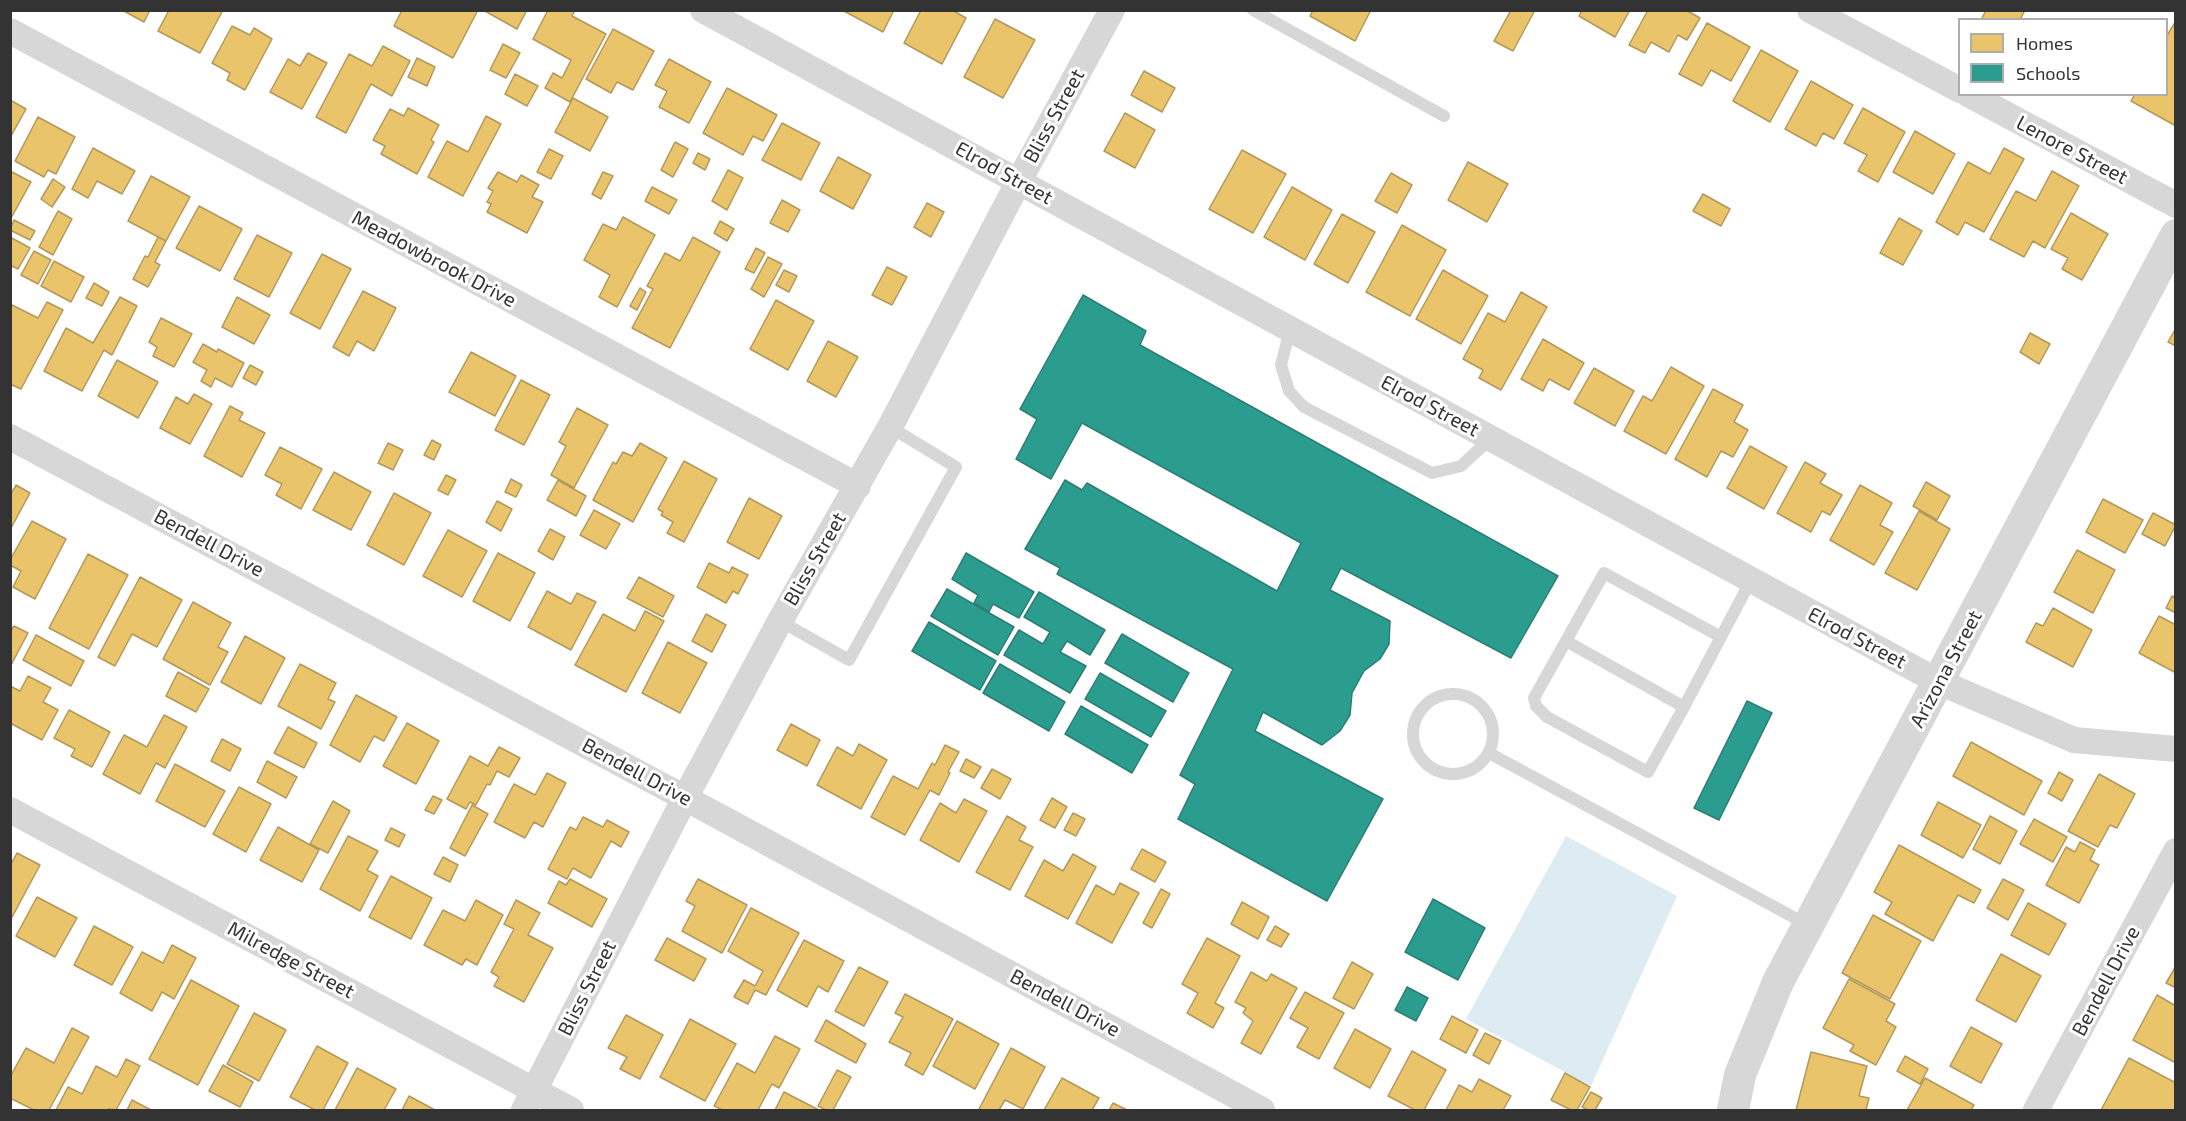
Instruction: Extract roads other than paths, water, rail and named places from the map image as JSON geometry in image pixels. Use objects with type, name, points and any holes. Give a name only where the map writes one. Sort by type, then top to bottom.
[{"type":"street","name":"Elrod Street","points":[[703,10],[1939,682],[2074,740],[2175,749]]},
{"type":"street","name":"Bliss Street","points":[[529,1101],[685,798],[780,621],[890,427],[1112,10]]},
{"type":"street","points":[[1810,10],[1958,89]]},
{"type":"street","name":"Meadowbrook Drive","points":[[10,31],[858,486]]},
{"type":"street","name":"Lenore Street","points":[[1972,96],[2175,205]]},
{"type":"street","name":"Arizona Street","points":[[1733,1110],[1740,1075],[1778,982],[2175,235]]},
{"type":"street","name":"Bendell Drive","points":[[10,437],[1262,1110]]},
{"type":"street","name":"Milredge Street","points":[[10,810],[529,1101],[571,1110]]},
{"type":"street","name":"Bendell Drive","points":[[2036,1110],[2175,851]]},
{"type":"lane","points":[[1253,10],[1444,117]]},
{"type":"lane","points":[[1290,330],[1281,365],[1289,391],[1304,407],[1432,473],[1461,466],[1490,439]]},
{"type":"lane","points":[[780,621],[849,660],[957,467],[890,427]]},
{"type":"lane","points":[[1721,637],[1604,573],[1534,698],[1536,706],[1547,717],[1648,772],[1684,707],[1721,637],[1751,580]]},
{"type":"lane","points":[[1566,641],[1684,707]]},
{"type":"lane","points":[[1457,694],[1473,698],[1485,709],[1492,722],[1494,738],[1489,753],[1479,766],[1465,773],[1450,775],[1434,770],[1422,760],[1415,746],[1413,730],[1418,715],[1428,703],[1442,695],[1457,694]]},
{"type":"lane","points":[[1489,753],[1808,925]]}]
